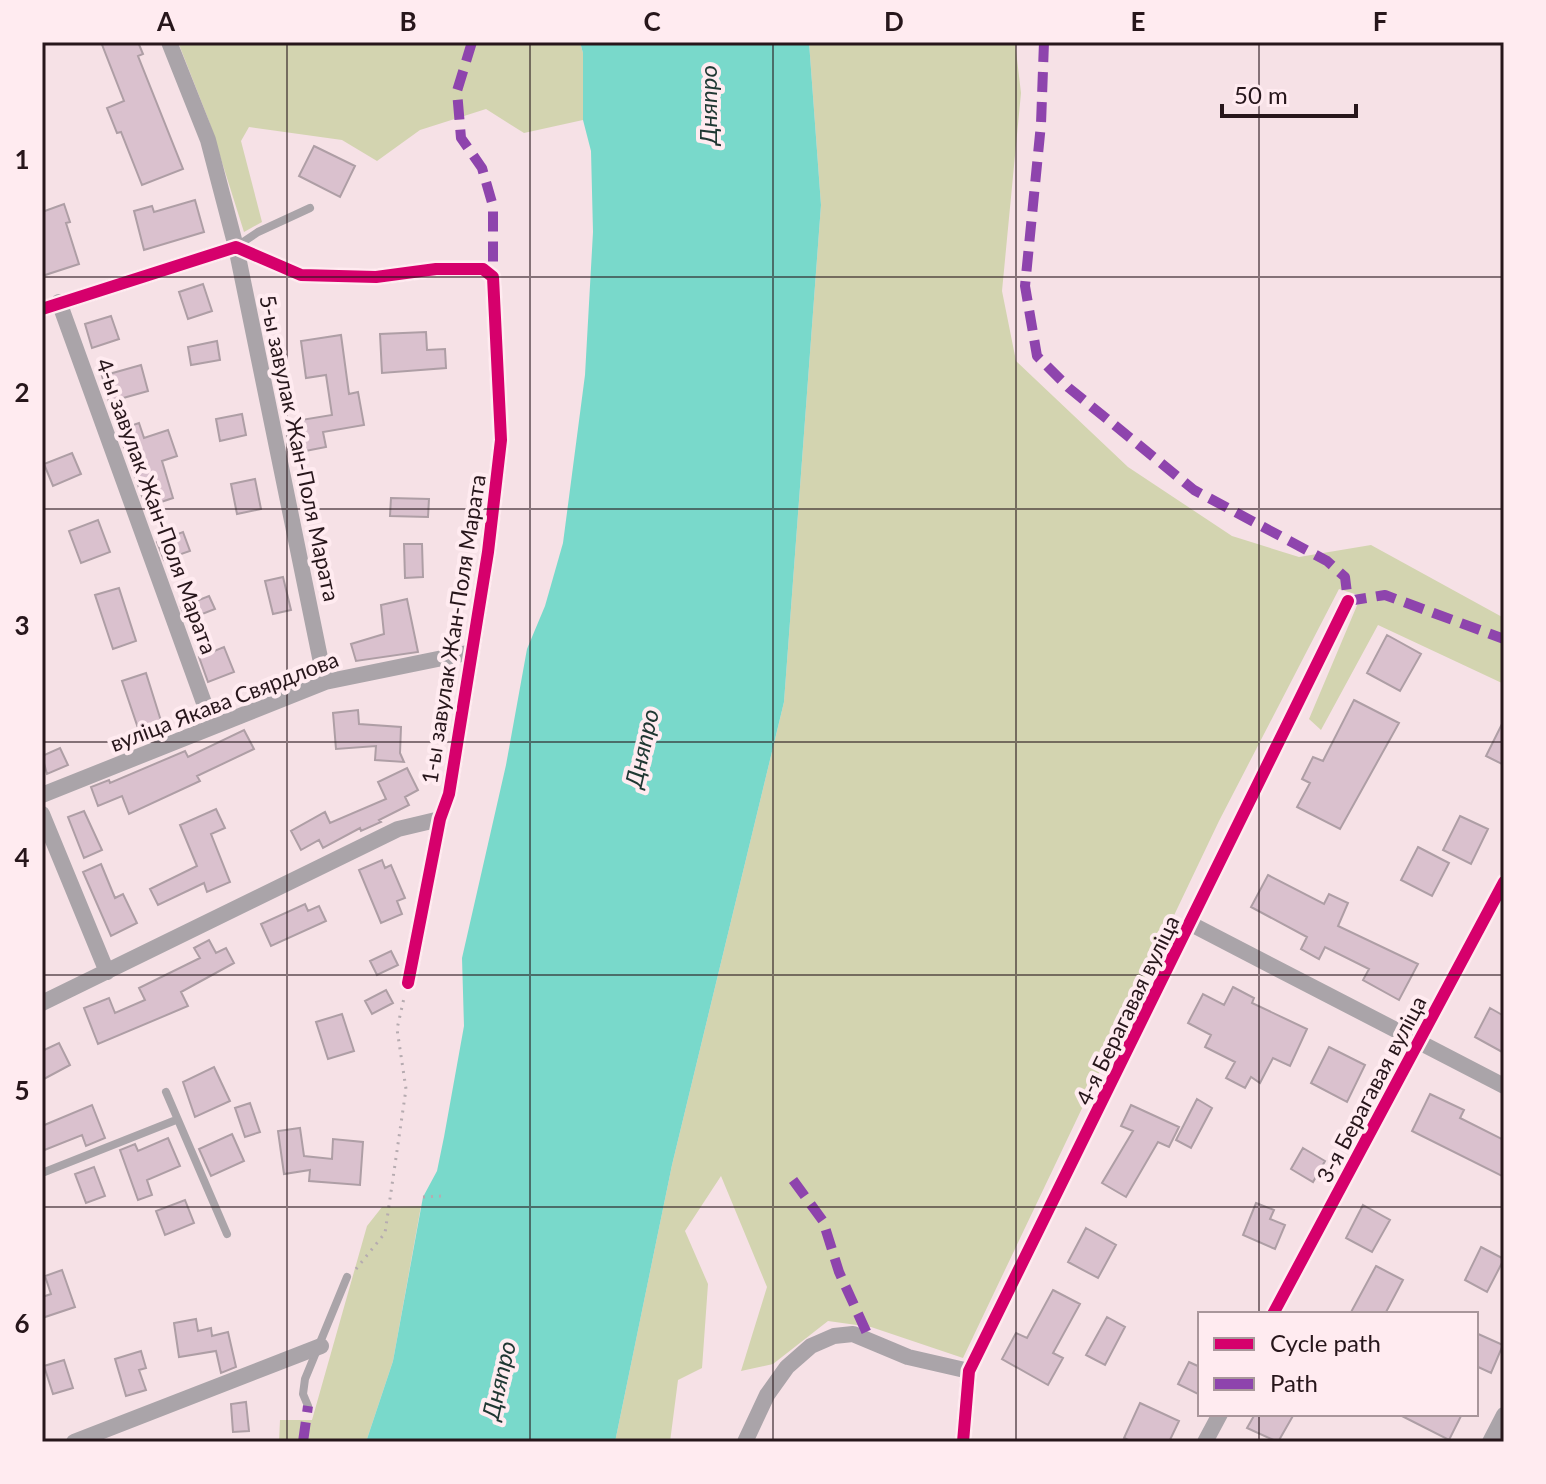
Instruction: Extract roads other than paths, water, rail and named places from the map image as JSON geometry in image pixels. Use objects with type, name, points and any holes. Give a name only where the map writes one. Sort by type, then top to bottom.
[{"type":"street","name":"5-ы завулак Жан-Поля Марата","points":[[169,42],[208,140],[236,247],[325,682]]},
{"type":"street","name":"1-ы завулак Жан-Поля Марата","points":[[236,247],[301,275],[376,277],[483,269],[493,277],[501,440],[449,794],[440,819],[408,983]]},
{"type":"street","points":[[42,309],[236,247]]},
{"type":"street","name":"4-ы завулак Жан-Поля Марата","points":[[59,302],[212,725]]},
{"type":"street","name":"4-я Берагавая вуліца","points":[[963,1442],[969,1371],[1348,601]]},
{"type":"street","name":"вуліца Якава Свярдлова","points":[[42,795],[325,682],[472,652]]},
{"type":"street","points":[[42,814],[107,972]]},
{"type":"street","points":[[42,1003],[398,829],[440,819]]},
{"type":"street","name":"3-я Берагавая вуліца","points":[[1274,1312],[1504,882]]},
{"type":"street","points":[[1191,924],[1504,1086]]},
{"type":"street","points":[[745,1442],[767,1395],[787,1367],[811,1346],[834,1336],[853,1334],[908,1357],[969,1371]]},
{"type":"street","points":[[74,1442],[321,1346]]},
{"type":"street","points":[[1490,1442],[1504,1415]]},
{"type":"street","points":[[1205,1442],[1219,1416]]},
{"type":"lane","points":[[236,247],[258,232],[310,208]]},
{"type":"lane","points":[[166,1092],[227,1234]]},
{"type":"lane","points":[[42,1173],[176,1120]]},
{"type":"lane","points":[[308,1406],[303,1394],[305,1379],[347,1277]]},
{"type":"water","name":"Дняпро","points":[[580,42],[809,42],[821,205],[784,702],[672,1165],[615,1442],[366,1442],[393,1361],[423,1197],[437,1171],[444,1137],[464,1026],[462,958],[506,765],[527,649],[545,606],[563,543],[585,375],[593,232],[591,151],[583,120],[583,53]]}]
